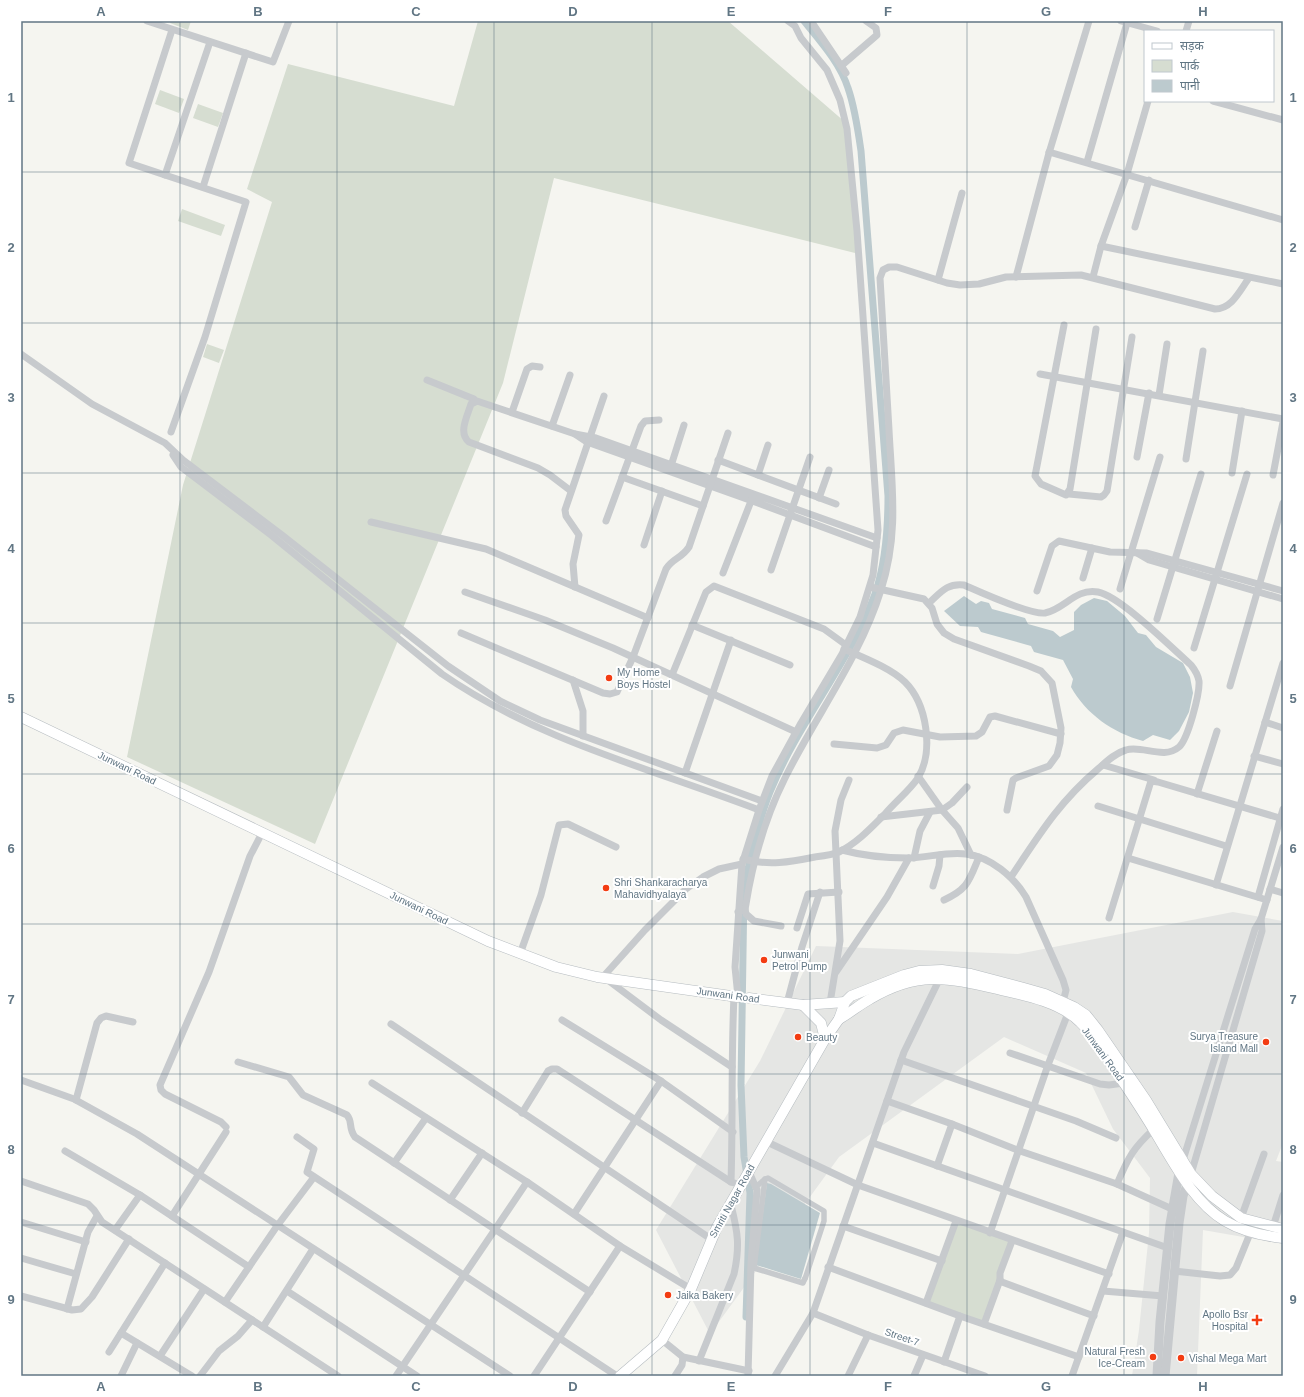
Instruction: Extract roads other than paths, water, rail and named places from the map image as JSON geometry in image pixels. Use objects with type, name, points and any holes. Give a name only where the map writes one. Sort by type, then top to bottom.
[{"type":"main road","name":"Junwani Road","points":[[21,717],[488,942],[556,967],[603,978],[737,996]]},
{"type":"main road","name":"Junwani Road","points":[[749,998],[804,1005],[845,1002],[851,996],[878,984],[904,975],[919,971],[942,970],[964,973],[1007,988]]},
{"type":"main road","name":"Junwani Road","points":[[839,1019],[889,989],[916,979],[940,978],[1044,994],[1080,1021],[1092,1036],[1154,1129],[1179,1171],[1241,1218],[1278,1228]]},
{"type":"main road","points":[[839,1019],[845,1002]]},
{"type":"main road","points":[[804,1005],[821,1023],[825,1039]]},
{"type":"main road","name":"Junwani Road","points":[[1064,1008],[1086,1015],[1098,1030],[1146,1100],[1183,1160],[1189,1178],[1216,1214],[1235,1226],[1283,1238]]},
{"type":"main road","name":"Smriti Nagar Road","points":[[618,1376],[662,1340],[691,1289],[711,1239],[765,1141],[825,1039],[839,1019]]},
{"type":"street","points":[[147,21],[273,62],[289,21]]},
{"type":"street","points":[[742,910],[748,861],[784,778],[849,650],[876,588],[877,538],[875,462],[857,230],[847,129],[840,100],[827,70],[801,38],[797,24],[788,21]]},
{"type":"street","points":[[811,21],[846,73]]},
{"type":"street","points":[[841,66],[877,34],[876,28],[866,21]]},
{"type":"street","points":[[1016,277],[1049,152],[1089,21]]},
{"type":"street","points":[[1087,162],[1124,22],[1153,30]]},
{"type":"street","points":[[171,432],[205,337],[246,202],[129,163],[172,30]]},
{"type":"street","points":[[165,175],[210,42]]},
{"type":"street","points":[[203,187],[246,53]]},
{"type":"street","points":[[1093,277],[1101,246],[1127,174],[1148,102]]},
{"type":"street","points":[[1217,102],[1283,120]]},
{"type":"street","points":[[1049,152],[1283,220]]},
{"type":"street","points":[[1134,227],[1149,180]]},
{"type":"street","points":[[938,280],[962,193]]},
{"type":"street","points":[[1101,246],[1283,284]]},
{"type":"street","points":[[731,1182],[733,1132],[732,1067],[737,996],[735,968],[748,861],[759,810],[772,776],[796,732],[849,650],[860,617],[890,560],[894,515],[880,278],[881,272],[886,268],[897,267],[938,280],[960,285],[1016,277],[1054,274],[1082,275],[1215,309],[1222,309],[1232,302],[1249,278]]},
{"type":"street","points":[[1064,325],[1035,476],[1041,484],[1062,494],[1101,497],[1107,491],[1132,337]]},
{"type":"street","points":[[1068,494],[1096,329]]},
{"type":"street","points":[[1158,395],[1167,344]]},
{"type":"street","points":[[1186,458],[1203,351]]},
{"type":"street","points":[[21,354],[92,404],[165,443],[183,460],[282,535],[448,666],[507,704],[540,720],[582,736],[762,801]]},
{"type":"street","points":[[512,412],[527,369],[532,366],[540,367]]},
{"type":"street","points":[[552,426],[570,374]]},
{"type":"street","points":[[1040,374],[1123,388],[1283,419]]},
{"type":"street","points":[[427,380],[467,395],[474,399],[474,402]]},
{"type":"street","points":[[1137,457],[1148,393]]},
{"type":"street","points":[[575,587],[573,564],[579,535],[566,516],[565,510],[604,396]]},
{"type":"street","points":[[572,491],[550,474],[538,468],[469,442],[464,438],[463,432],[471,404],[474,402],[482,402],[670,468],[709,486],[752,497]]},
{"type":"street","points":[[1232,472],[1242,411]]},
{"type":"street","points":[[606,521],[641,426],[645,422],[659,420]]},
{"type":"street","points":[[1273,475],[1283,422]]},
{"type":"street","points":[[670,468],[684,425]]},
{"type":"street","points":[[462,633],[603,692],[610,694],[617,692],[633,657],[666,569],[673,561],[682,557],[689,547],[728,433]]},
{"type":"street","points":[[165,443],[181,468],[271,535],[442,674],[467,691],[537,727],[604,754],[759,810]]},
{"type":"street","points":[[758,475],[768,445]]},
{"type":"street","points":[[771,570],[810,457]]},
{"type":"street","points":[[1120,589],[1134,553],[1160,457]]},
{"type":"street","points":[[718,460],[836,504]]},
{"type":"street","points":[[670,468],[712,478],[752,497],[876,547]]},
{"type":"street","points":[[819,498],[829,470]]},
{"type":"street","points":[[1157,620],[1201,474]]},
{"type":"street","points":[[1194,648],[1219,572],[1247,474]]},
{"type":"street","points":[[622,477],[703,506]]},
{"type":"street","points":[[644,545],[662,491]]},
{"type":"street","points":[[723,573],[752,497]]},
{"type":"street","points":[[1230,686],[1283,503]]},
{"type":"street","points":[[792,512],[877,538]]},
{"type":"street","points":[[371,522],[486,549],[648,618]]},
{"type":"street","points":[[1037,590],[1052,546],[1056,542],[1065,541],[1110,552],[1147,553],[1216,580],[1283,600]]},
{"type":"street","points":[[1083,578],[1092,548]]},
{"type":"street","points":[[1175,564],[1219,572],[1283,591]]},
{"type":"street","points":[[928,603],[947,587],[954,584],[964,585],[1035,613],[1043,613],[1051,611],[1075,595],[1086,592],[1097,592],[1116,600],[1191,665],[1197,673],[1199,690],[1186,735],[1179,747],[1174,750],[1163,752],[1127,750],[1103,764],[1060,806],[1010,877]]},
{"type":"street","points":[[672,676],[706,592],[714,586],[824,629],[849,650],[896,675],[905,682],[922,706],[926,734],[925,758],[918,776],[866,833],[850,846],[839,852],[783,864],[748,861],[719,870],[703,877],[686,889],[645,930],[603,978],[661,1020],[732,1067]]},
{"type":"street","points":[[876,588],[924,599],[928,603],[937,624],[944,633],[954,639],[1029,666],[1046,676],[1052,683],[1060,734],[1058,755],[1053,762],[1044,768],[1013,780],[1007,810]]},
{"type":"street","points":[[465,592],[544,620],[633,657],[796,732]]},
{"type":"street","points":[[692,625],[790,665]]},
{"type":"street","points":[[685,773],[731,640]]},
{"type":"street","points":[[1216,885],[1238,806],[1265,722],[1281,681],[1283,663]]},
{"type":"street","points":[[573,680],[583,711],[582,736]]},
{"type":"street","points":[[834,744],[877,748],[886,745],[894,734],[903,730],[940,736],[976,736],[982,732],[990,717],[995,716],[1060,734]]},
{"type":"street","points":[[1265,722],[1283,728]]},
{"type":"street","points":[[1198,794],[1216,731]]},
{"type":"street","points":[[1254,756],[1283,764]]},
{"type":"street","points":[[1103,764],[1282,819]]},
{"type":"street","points":[[918,776],[942,810],[958,828],[971,855]]},
{"type":"street","points":[[830,1003],[840,941],[839,852],[835,831],[841,800],[849,780]]},
{"type":"street","points":[[1110,918],[1149,785],[1154,780]]},
{"type":"street","points":[[881,817],[942,810],[952,803],[967,787]]},
{"type":"street","points":[[1098,806],[1226,846]]},
{"type":"street","points":[[1258,896],[1282,819],[1283,809]]},
{"type":"street","points":[[835,974],[887,897],[911,858],[920,831],[930,812]]},
{"type":"street","points":[[520,954],[541,895],[560,825],[568,824],[616,847]]},
{"type":"street","points":[[172,1216],[226,1130],[221,1122],[165,1094],[161,1090],[160,1085],[209,972],[250,856],[262,833]]},
{"type":"street","points":[[1156,1376],[1172,1209],[1179,1171],[1200,1110],[1255,929],[1261,919],[1283,847]]},
{"type":"street","points":[[839,852],[872,856],[911,858],[966,854],[979,857],[1001,869],[1020,886],[1063,980],[1066,990],[1064,1008],[1048,1065],[1020,1152],[990,1233]]},
{"type":"street","points":[[933,886],[940,866],[940,855]]},
{"type":"street","points":[[944,900],[958,894],[964,888],[979,857]]},
{"type":"street","points":[[1128,858],[1216,885],[1258,896],[1267,900]]},
{"type":"street","points":[[1270,889],[1283,892]]},
{"type":"street","points":[[796,928],[808,894],[820,892],[839,892]]},
{"type":"street","points":[[788,1003],[802,947],[820,892]]},
{"type":"street","points":[[742,910],[754,921],[781,926]]},
{"type":"street","points":[[1165,1376],[1181,1210],[1189,1178],[1262,931],[1261,919]]},
{"type":"street","points":[[774,1376],[813,1312],[901,1060],[940,978]]},
{"type":"street","name":"Junwani Road","points":[[737,996],[749,998]]},
{"type":"street","points":[[76,1100],[97,1023],[101,1018],[106,1016],[133,1022]]},
{"type":"street","points":[[562,1020],[661,1081],[733,1132]]},
{"type":"street","points":[[391,1024],[711,1239]]},
{"type":"street","points":[[1010,1053],[1100,1084],[1109,1085],[1124,1083]]},
{"type":"street","points":[[901,1060],[1034,1106],[1116,1138]]},
{"type":"street","points":[[238,1062],[289,1077],[303,1095],[347,1115],[349,1118],[351,1132],[355,1137],[590,1292]]},
{"type":"street","points":[[522,1113],[548,1071],[552,1068],[563,1072],[731,1182],[741,1185]]},
{"type":"street","points":[[21,1080],[76,1100],[137,1134],[510,1376]]},
{"type":"street","points":[[574,1214],[661,1081]]},
{"type":"street","points":[[372,1082],[527,1182],[620,1246],[691,1289]]},
{"type":"street","points":[[887,1101],[952,1124],[1020,1152],[1117,1184],[1172,1209]]},
{"type":"street","points":[[1200,1110],[1208,1113]]},
{"type":"street","points":[[394,1163],[426,1118]]},
{"type":"street","points":[[937,1166],[952,1124]]},
{"type":"street","points":[[1117,1184],[1135,1147],[1154,1129]]},
{"type":"street","points":[[297,1137],[314,1149],[306,1170],[314,1177],[464,1277],[618,1376]]},
{"type":"street","points":[[765,1141],[858,1186],[1109,1274]]},
{"type":"street","points":[[873,1143],[1168,1248]]},
{"type":"street","points":[[65,1151],[140,1194],[249,1267]]},
{"type":"street","points":[[450,1200],[482,1153]]},
{"type":"street","points":[[1241,1218],[1264,1154]]},
{"type":"street","points":[[662,1340],[683,1356],[748,1374],[751,1263],[757,1186],[749,1172]]},
{"type":"street","points":[[225,1302],[277,1226],[314,1177]]},
{"type":"street","points":[[757,1186],[765,1179],[772,1180],[824,1211],[824,1221],[803,1283],[754,1268],[765,1179]]},
{"type":"street","points":[[21,1181],[88,1204],[102,1222],[338,1376]]},
{"type":"street","points":[[396,1376],[432,1325],[527,1182]]},
{"type":"street","points":[[115,1230],[140,1194]]},
{"type":"street","points":[[1278,1228],[1283,1195]]},
{"type":"street","points":[[699,1361],[734,1274],[737,1261],[738,1232],[731,1205]]},
{"type":"street","points":[[67,1308],[92,1223],[97,1216]]},
{"type":"street","points":[[926,1303],[956,1221]]},
{"type":"street","points":[[21,1222],[86,1242]]},
{"type":"street","points":[[843,1226],[942,1261]]},
{"type":"street","points":[[1174,1272],[1220,1276],[1230,1275],[1236,1268],[1251,1231]]},
{"type":"street","points":[[1072,1376],[1104,1291],[1123,1232]]},
{"type":"street","points":[[21,1296],[67,1308],[81,1308],[87,1304],[129,1239]]},
{"type":"street","points":[[984,1324],[1012,1241]]},
{"type":"street","points":[[534,1376],[620,1246]]},
{"type":"street","points":[[263,1327],[313,1249]]},
{"type":"street","points":[[21,1258],[76,1274]]},
{"type":"street","points":[[109,1352],[165,1263]]},
{"type":"street","points":[[828,1267],[960,1316],[1079,1357]]},
{"type":"street","points":[[1000,1280],[1007,1284],[1094,1316]]},
{"type":"street","points":[[160,1356],[204,1289]]},
{"type":"street","points":[[287,1291],[417,1376]]},
{"type":"street","points":[[1104,1291],[1163,1296]]},
{"type":"street","name":"Street-7","points":[[813,1312],[868,1335],[985,1376]]},
{"type":"street","points":[[944,1362],[960,1316]]},
{"type":"street","points":[[200,1376],[219,1351],[238,1336],[252,1320]]},
{"type":"street","points":[[121,1333],[192,1376]]},
{"type":"street","points":[[848,1376],[868,1335]]},
{"type":"street","points":[[121,1376],[137,1343]]},
{"type":"street","points":[[914,1376],[923,1354]]},
{"type":"street","points":[[675,1376],[680,1369],[683,1356]]},
{"type":"water","points":[[964,596],[976,604],[981,601],[989,603],[992,609],[1025,618],[1028,624],[1053,631],[1060,637],[1074,630],[1074,612],[1081,605],[1094,598],[1107,601],[1125,616],[1138,633],[1146,635],[1156,647],[1183,663],[1190,677],[1193,693],[1189,712],[1179,731],[1170,740],[1153,735],[1143,741],[1111,728],[1092,714],[1077,697],[1071,687],[1073,679],[1063,660],[1034,652],[1031,646],[981,632],[978,627],[960,626],[944,611]]},
{"type":"water","points":[[767,1183],[820,1213],[801,1279],[756,1265]]},
{"type":"waterway","points":[[746,1317],[750,1193],[744,1157],[741,1085],[744,888],[752,852],[766,803],[781,767],[852,645],[875,594],[882,570],[888,521],[888,496],[861,151],[857,127],[850,96],[840,70],[835,61],[804,21]]},
{"type":"place","name":"My Home Boys Hostel","points":[[609,678]]},
{"type":"place","name":"Shri Shankaracharya Mahavidhyalaya","points":[[606,888]]},
{"type":"place","name":"Junwani Petrol Pump","points":[[764,960]]},
{"type":"place","name":"Beauty","points":[[798,1037]]},
{"type":"place","name":"Surya Treasure Island Mall","points":[[1266,1042]]},
{"type":"place","name":"Jaika Bakery","points":[[668,1295]]},
{"type":"place","name":"Apollo Bsr Hospital","points":[[1257,1320]]},
{"type":"place","name":"Natural Fresh Ice-Cream","points":[[1153,1357]]},
{"type":"place","name":"Vishal Mega Mart","points":[[1181,1358]]}]
